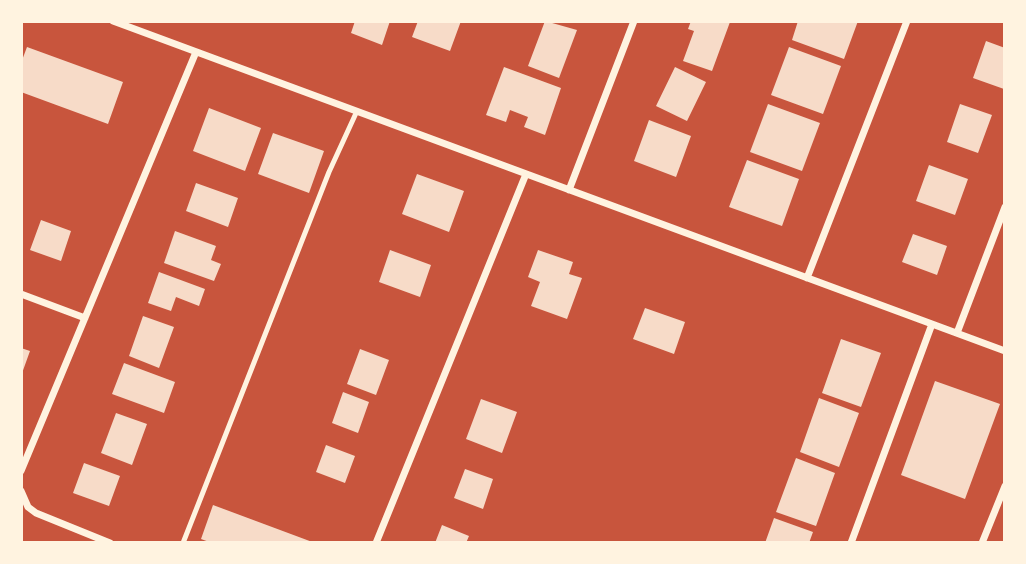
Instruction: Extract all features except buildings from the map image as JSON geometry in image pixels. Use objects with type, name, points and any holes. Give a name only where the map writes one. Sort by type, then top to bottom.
[{"type":"street","points":[[113,21],[1005,351]]},
{"type":"street","points":[[569,190],[634,21]]},
{"type":"street","points":[[807,278],[907,21]]},
{"type":"street","points":[[21,471],[196,52]]},
{"type":"street","points":[[376,543],[526,174]]},
{"type":"street","points":[[957,333],[1005,207]]},
{"type":"street","points":[[21,294],[85,318]]},
{"type":"street","points":[[851,543],[932,324]]},
{"type":"street","points":[[982,543],[1005,486]]},
{"type":"street","points":[[21,492],[29,507],[36,513],[110,543]]},
{"type":"lane","points":[[183,543],[324,185],[356,111]]}]
